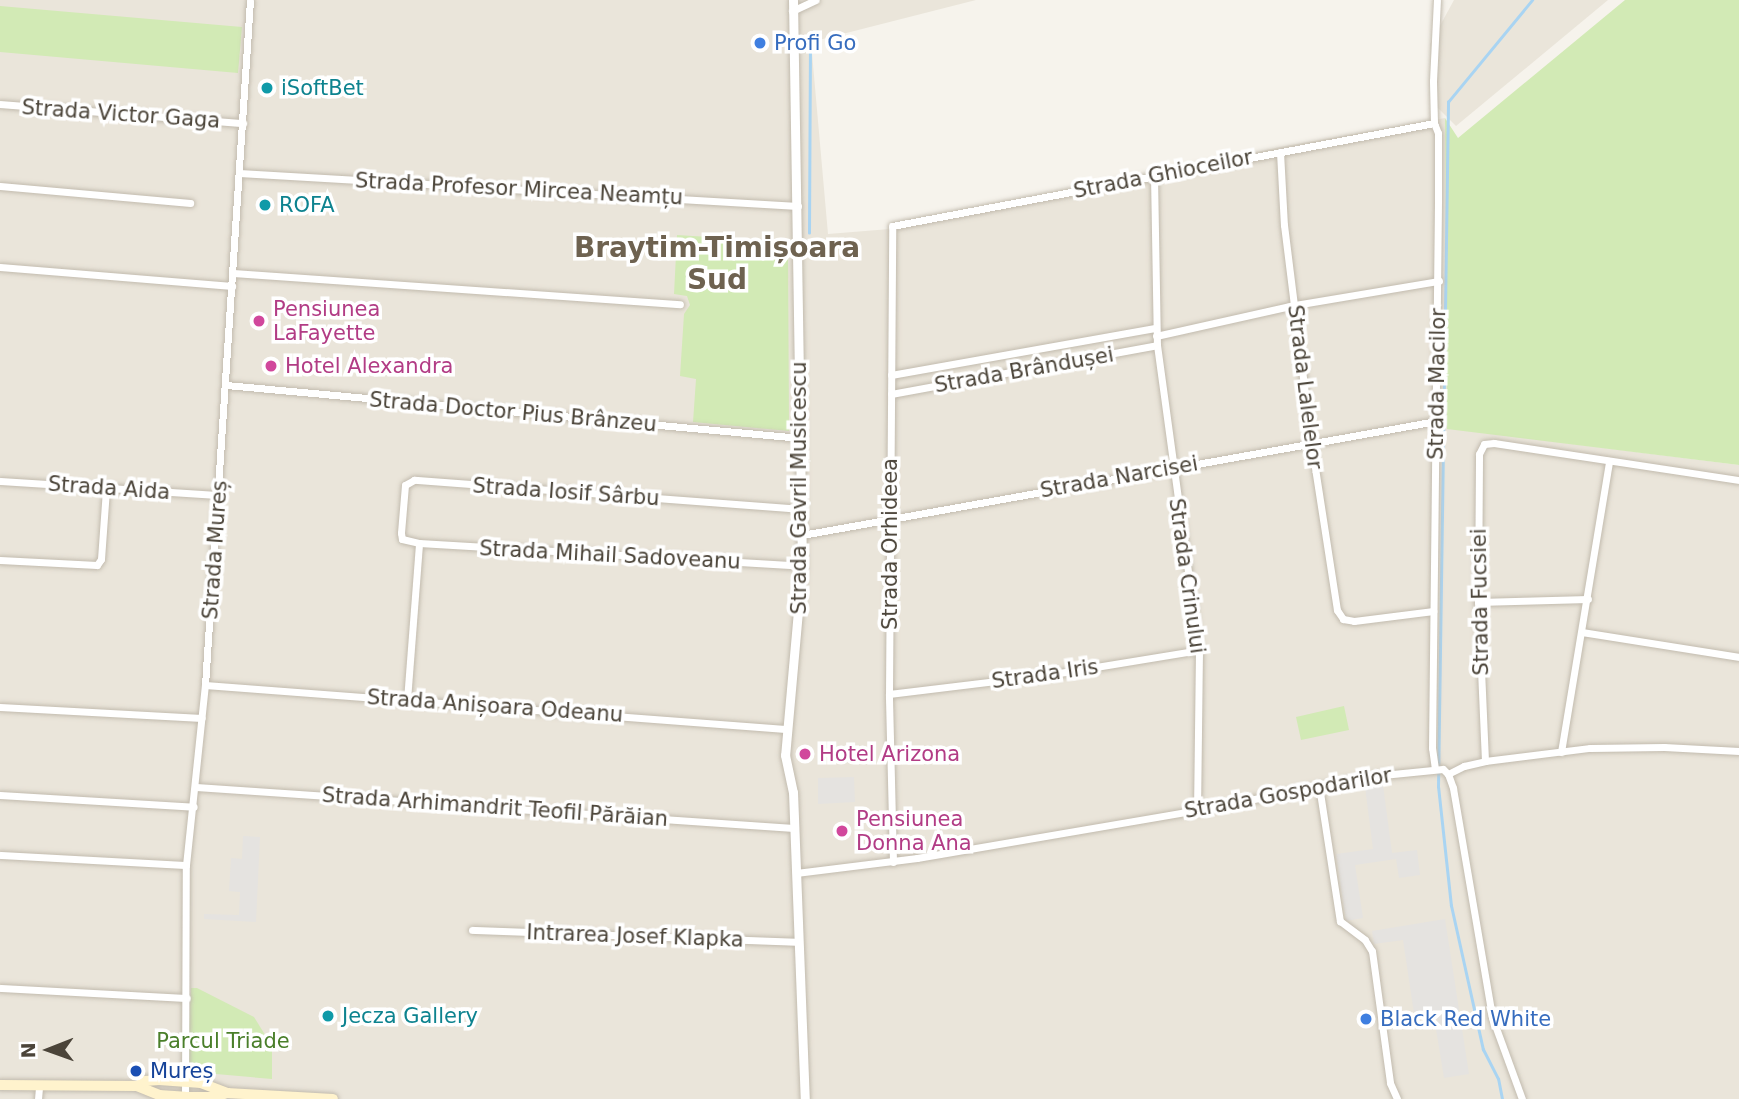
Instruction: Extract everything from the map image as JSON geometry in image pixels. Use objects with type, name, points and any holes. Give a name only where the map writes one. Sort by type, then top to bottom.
[{"type":"main road","points":[[137,1086],[145,1081],[159,1080],[201,1083],[227,1093],[333,1099]]},
{"type":"main road","points":[[0,1086],[137,1086],[159,1095],[185,1098],[216,1097],[227,1093]]},
{"type":"street","name":"Strada Mureș","points":[[185,1098],[186,865],[205,685],[250,0]]},
{"type":"street","name":"Strada Gavril Musicescu","points":[[793,0],[802,566],[792,709],[785,729],[786,765],[793,792],[805,1099]]},
{"type":"street","points":[[792,10],[816,0]]},
{"type":"street","name":"Strada Macilor","points":[[1438,1],[1434,123],[1438,133],[1438,281],[1432,748],[1441,770]]},
{"type":"street","name":"Strada Victor Gaga","points":[[0,104],[243,123]]},
{"type":"street","name":"Strada Ghioceilor","points":[[892,226],[1434,123]]},
{"type":"street","name":"Strada Lalelelor","points":[[1280,152],[1294,305],[1311,442],[1338,610],[1343,619],[1354,621],[1433,611]]},
{"type":"street","name":"Strada Profesor Mircea Neamțu","points":[[239,173],[798,206]]},
{"type":"street","name":"Strada Crinului","points":[[1154,176],[1157,345],[1199,650],[1198,810]]},
{"type":"street","points":[[0,186],[190,203]]},
{"type":"street","name":"Strada Orhideea","points":[[892,226],[889,694],[893,862]]},
{"type":"street","points":[[0,267],[232,286]]},
{"type":"street","points":[[233,273],[680,304]]},
{"type":"street","name":"Strada Brândușei","points":[[891,375],[1156,332],[1438,281]]},
{"type":"street","name":"Strada Brândușei","points":[[891,394],[1157,345]]},
{"type":"street","name":"Strada Doctor Pius Brânzeu","points":[[226,385],[801,438]]},
{"type":"street","name":"Strada Narcisei","points":[[802,535],[1436,421]]},
{"type":"street","name":"Strada Fucsiei","points":[[1485,761],[1478,602],[1479,454],[1484,444],[1494,443],[1609,461]]},
{"type":"street","points":[[1561,752],[1609,461],[1739,480]]},
{"type":"street","name":"Strada Aida","points":[[0,481],[218,495]]},
{"type":"street","name":"Strada Iosif Sârbu","points":[[419,543],[402,539],[405,485],[408,481],[802,509]]},
{"type":"street","points":[[0,560],[97,565],[101,559],[106,489]]},
{"type":"street","points":[[407,700],[419,543]]},
{"type":"street","name":"Strada Mihail Sadoveanu","points":[[419,543],[802,566]]},
{"type":"street","points":[[1478,602],[1588,599]]},
{"type":"street","points":[[1582,632],[1739,657]]},
{"type":"street","name":"Strada Iris","points":[[889,694],[1048,675],[1199,650]]},
{"type":"street","name":"Strada Anișoara Odeanu","points":[[205,685],[785,729]]},
{"type":"street","points":[[0,707],[202,718]]},
{"type":"street","name":"Strada Gospodarilor","points":[[796,873],[893,862],[1198,810],[1319,786],[1441,770],[1485,761],[1629,747],[1739,751]]},
{"type":"street","points":[[1441,770],[1492,1017],[1522,1099]]},
{"type":"street","name":"Strada Arhimandrit Teofil Părăian","points":[[196,786],[794,828]]},
{"type":"street","points":[[1319,786],[1340,921],[1365,940],[1372,951],[1390,1083],[1397,1099]]},
{"type":"street","points":[[0,795],[194,807]]},
{"type":"street","points":[[0,855],[186,865]]},
{"type":"street","name":"Intrarea Josef Klapka","points":[[472,930],[799,942]]},
{"type":"street","points":[[0,988],[187,998]]},
{"type":"street","points":[[38,1099],[39,1087]]},
{"type":"shaded area","points":[[0,0],[976,0],[811,42],[828,234],[902,228],[1280,147],[1445,118],[1447,428],[1739,465],[1739,1099],[0,1099]]},
{"type":"shaded area","points":[[1454,0],[1608,0],[1456,126],[1433,103],[1430,44]]},
{"type":"shaded area","points":[[854,777],[855,802],[818,804],[818,778]]},
{"type":"shaded area","points":[[1383,785],[1392,853],[1417,850],[1420,875],[1399,878],[1396,859],[1355,865],[1363,918],[1346,921],[1336,854],[1373,849],[1365,787]]},
{"type":"shaded area","points":[[243,836],[260,837],[256,922],[204,919],[204,914],[239,915],[240,892],[229,891],[231,858],[242,859]]},
{"type":"shaded area","points":[[1445,919],[1469,1074],[1444,1078],[1434,1017],[1415,1020],[1403,940],[1374,944],[1372,931]]},
{"type":"green space","points":[[1625,0],[1739,0],[1739,465],[1447,429],[1445,118],[1458,138]]},
{"type":"green space","points":[[0,6],[242,27],[238,73],[0,52]]},
{"type":"green space","points":[[677,235],[788,242],[789,431],[693,422],[696,379],[680,376],[684,314],[690,305],[687,296],[674,294]]},
{"type":"green space","points":[[1344,706],[1349,730],[1301,740],[1296,717]]},
{"type":"green space","name":"Parcul Triade","points":[[191,988],[197,988],[254,1017],[272,1046],[272,1079],[193,1072],[187,1062]]},
{"type":"waterway","points":[[1502,1099],[1498,1079],[1483,1050],[1451,906],[1438,787],[1448,102],[1532,0]]},
{"type":"waterway","points":[[809,233],[810,45]]},
{"type":"place","name":"Profi Go","points":[[760,43]]},
{"type":"place","name":"iSoftBet","points":[[267,88]]},
{"type":"place","name":"ROFA","points":[[265,205]]},
{"type":"place","name":"Pensiunea LaFayette","points":[[259,321]]},
{"type":"place","name":"Hotel Alexandra","points":[[271,366]]},
{"type":"place","name":"Hotel Arizona","points":[[805,754]]},
{"type":"place","name":"Pensiunea Donna Ana","points":[[842,831]]},
{"type":"place","name":"Jecza Gallery","points":[[328,1016]]},
{"type":"place","name":"Black Red White","points":[[1366,1019]]},
{"type":"place","name":"Mureș","points":[[136,1071]]},
{"type":"district","name":"Braytim-Timișoara Sud","points":[[717,264]]}]
